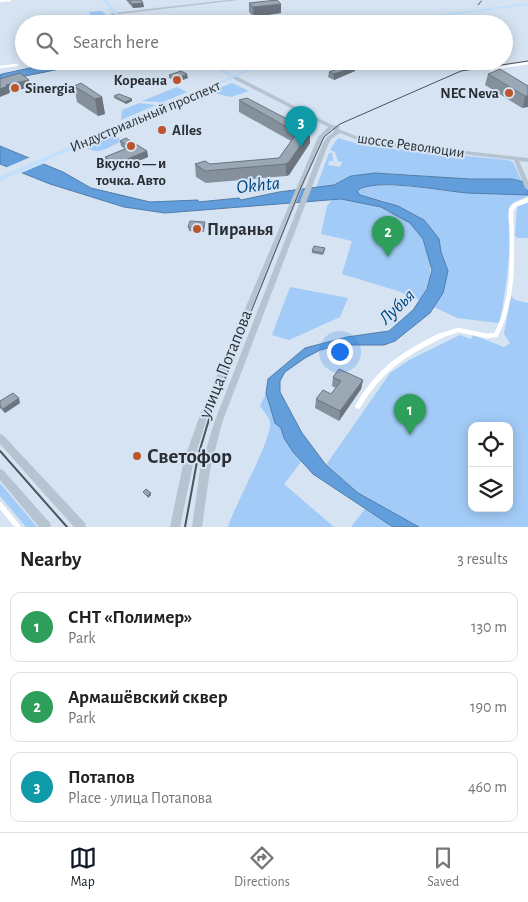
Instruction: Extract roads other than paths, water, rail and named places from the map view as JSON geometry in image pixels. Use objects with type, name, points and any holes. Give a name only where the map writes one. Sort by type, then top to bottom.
[{"type":"main road","points":[[104,0],[114,14]]},
{"type":"main road","points":[[444,15],[528,5]]},
{"type":"main road","points":[[451,15],[528,5]]},
{"type":"main road","name":"шоссе Революции","points":[[221,70],[233,76]]},
{"type":"main road","name":"шоссе Революции","points":[[223,70],[233,76]]},
{"type":"main road","name":"Индустриальный проспект","points":[[233,76],[245,70]]},
{"type":"main road","name":"Индустриальный проспект","points":[[13,171],[248,70]]},
{"type":"main road","points":[[0,173],[13,171]]},
{"type":"main road","points":[[0,179],[13,171]]},
{"type":"street","points":[[0,1],[10,0]]},
{"type":"street","points":[[114,14],[238,0]]},
{"type":"street","points":[[513,65],[528,63]]},
{"type":"street","points":[[0,67],[15,65]]},
{"type":"street","points":[[491,70],[500,76]]},
{"type":"street","name":"шоссе Революции","points":[[233,76],[336,129],[364,141],[528,159]]},
{"type":"street","name":"улица Потапова","points":[[197,527],[205,470],[212,439],[325,145],[336,129]]},
{"type":"street","name":"улица Потапова","points":[[175,527],[189,460],[204,415],[290,206],[323,134],[336,129]]},
{"type":"street","points":[[518,159],[528,188]]},
{"type":"street","points":[[358,406],[365,392],[389,364],[413,348],[455,331],[464,330],[488,336],[496,335],[500,328],[509,291],[513,253],[511,210],[515,204],[528,200]]},
{"type":"street","points":[[0,438],[81,527]]},
{"type":"street","points":[[0,473],[46,527]]},
{"type":"street","points":[[0,505],[18,527]]},
{"type":"tram line","points":[[513,63],[528,61]]},
{"type":"tram line","points":[[241,337],[301,187],[324,137],[340,124],[461,71],[468,70]]},
{"type":"tram line","points":[[185,527],[198,456],[210,416],[242,336]]},
{"type":"tram line","points":[[0,451],[67,527]]},
{"type":"railway","points":[[478,5],[482,0]]},
{"type":"place","name":"Кореана","points":[[177,80]]},
{"type":"place","name":"Sinergia","points":[[15,88]]},
{"type":"place","name":"NEC Neva","points":[[509,93]]},
{"type":"place","name":"Alles","points":[[162,130]]},
{"type":"place","name":"Вкусно — и точка. Авто","points":[[131,146]]},
{"type":"place","name":"Потапов","points":[[301,147]]},
{"type":"place","name":"Пиранья","points":[[197,229]]},
{"type":"place","name":"Армашёвский сквер","points":[[388,257]]},
{"type":"place","name":"СНТ «Полимер»","points":[[410,435]]},
{"type":"place","name":"Светофор","points":[[137,456]]},
{"type":"water label","name":"Okhta","points":[[258,184]]},
{"type":"water label","name":"Лубья","points":[[396,306]]}]
